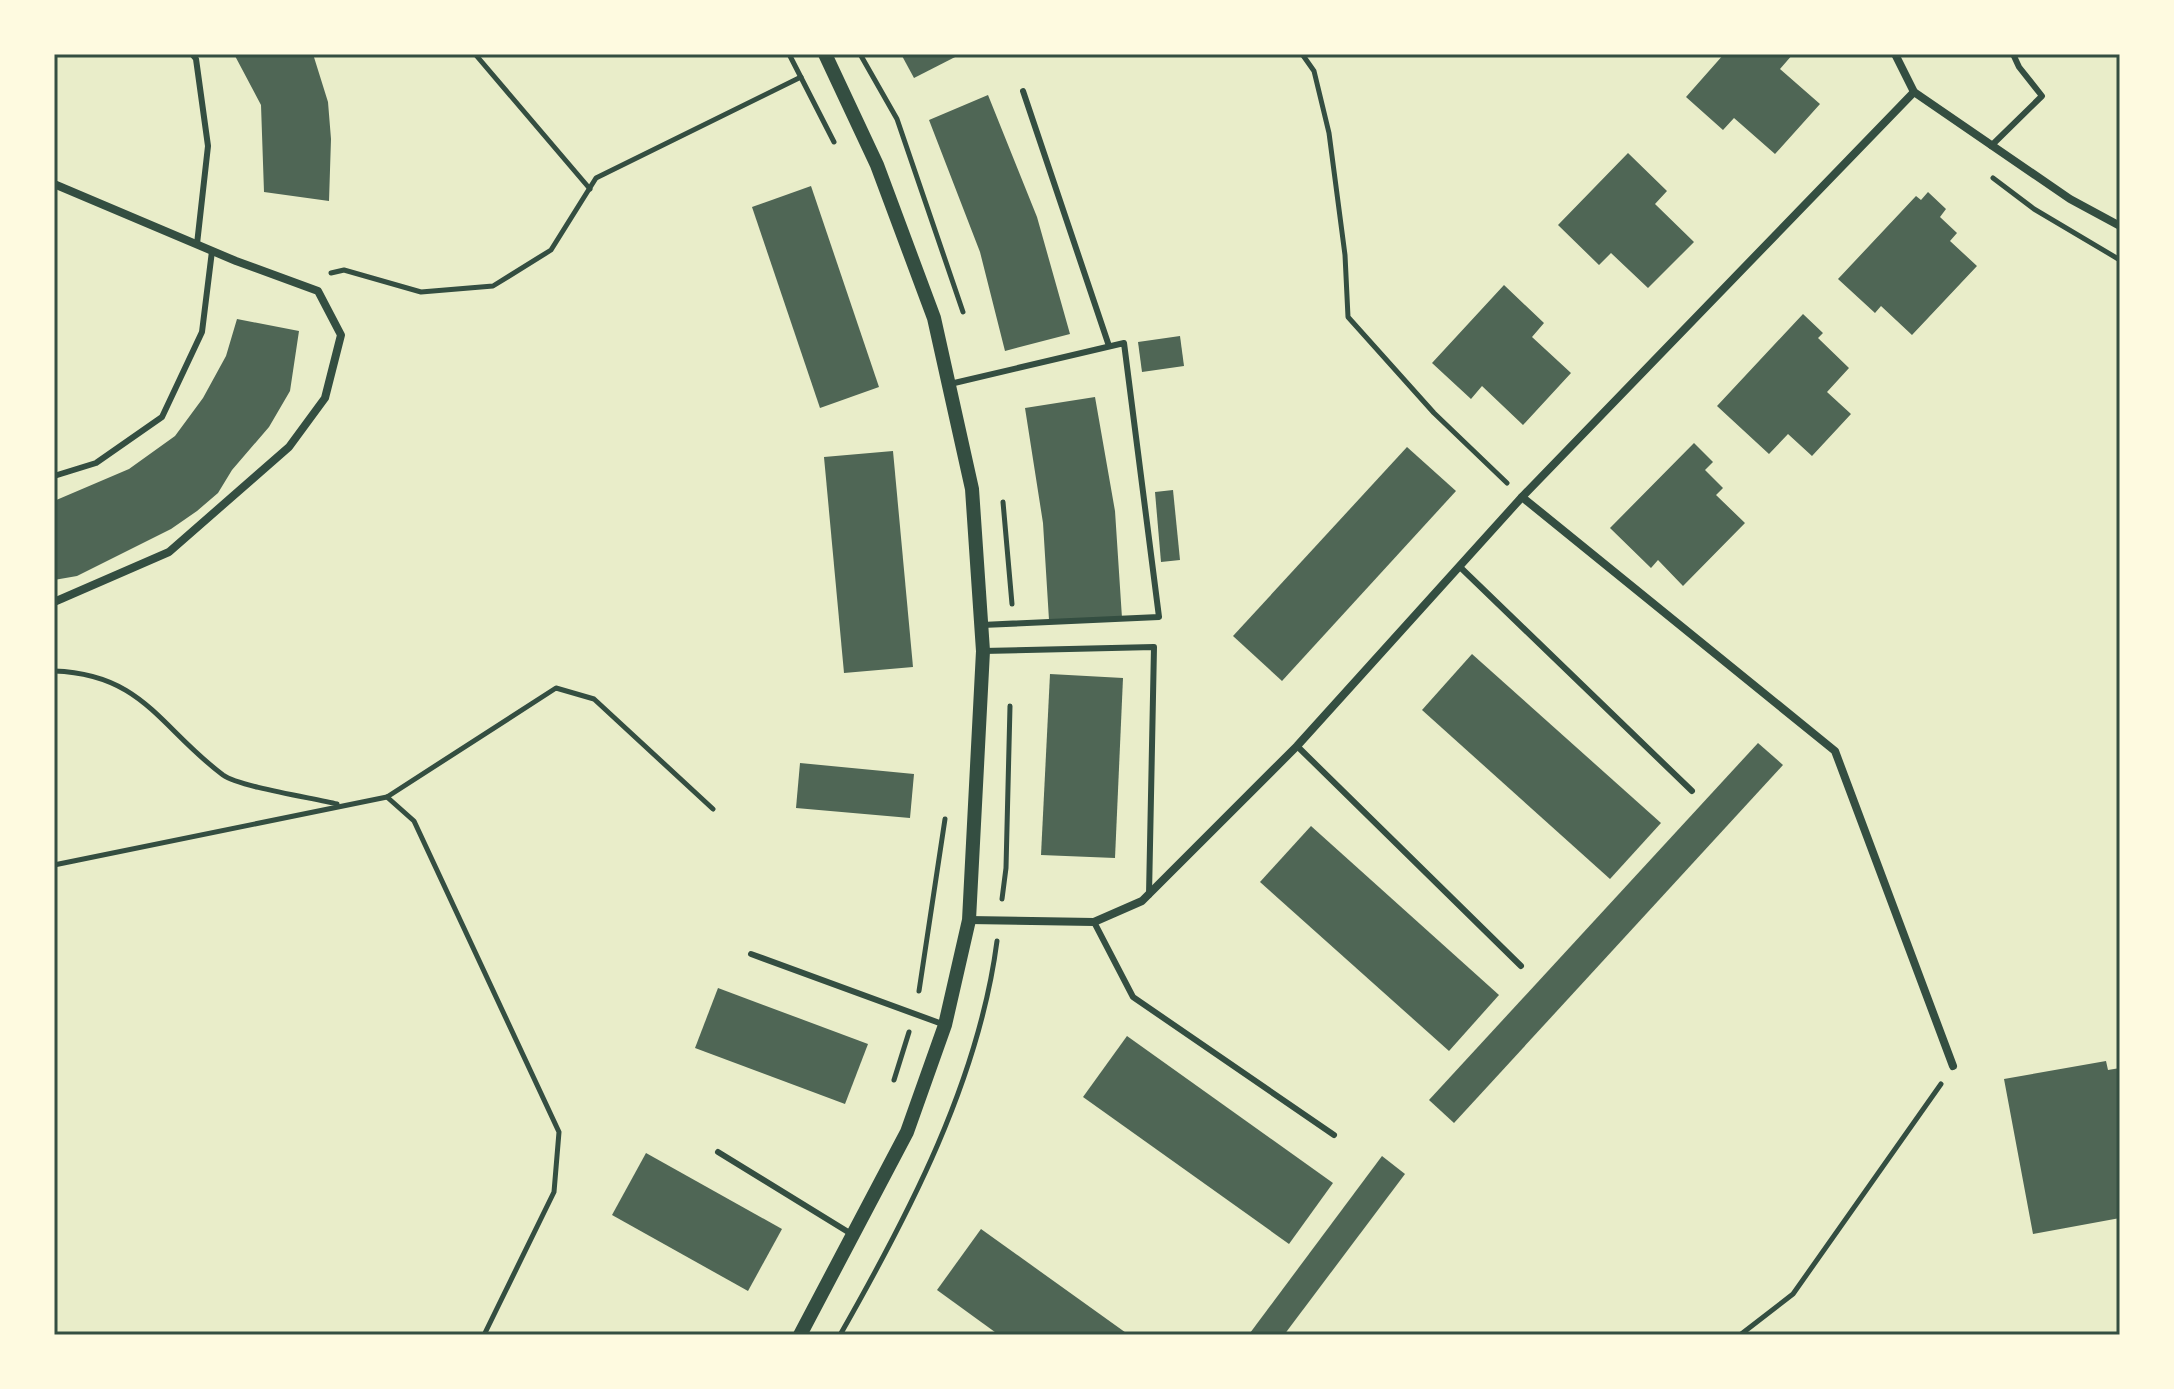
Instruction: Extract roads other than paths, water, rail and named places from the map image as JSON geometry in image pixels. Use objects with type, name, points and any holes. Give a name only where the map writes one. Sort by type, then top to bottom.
[{"type":"street","points":[[800,1335],[907,1132],[945,1025],[969,920],[983,651],[972,489],[934,318],[877,165],[825,54]]},
{"type":"street","points":[[1895,54],[1914,92],[2070,199],[2120,226]]},
{"type":"street","points":[[969,920],[1094,922],[1149,895],[1297,746],[1522,497],[1914,92]]},
{"type":"street","points":[[54,184],[212,251],[318,291],[341,335],[325,398],[289,447],[169,552],[54,602]]},
{"type":"street","points":[[1522,497],[1835,751],[1953,1066]]},
{"type":"lane","points":[[192,54],[196,59],[208,146],[197,244]]},
{"type":"lane","points":[[1991,146],[2042,96],[2019,67],[2013,54]]},
{"type":"lane","points":[[1023,91],[1109,346]]},
{"type":"lane","points":[[54,476],[96,463],[162,417],[202,332],[212,251]]},
{"type":"lane","points":[[949,385],[1124,343],[1159,617],[982,625]]},
{"type":"lane","points":[[1460,567],[1692,791]]},
{"type":"lane","points":[[983,651],[1154,647],[1149,895]]},
{"type":"lane","points":[[1297,746],[1521,966]]},
{"type":"lane","points":[[1094,922],[1133,997],[1334,1135]]},
{"type":"lane","points":[[751,954],[945,1025]]},
{"type":"lane","points":[[718,1152],[853,1235]]}]
